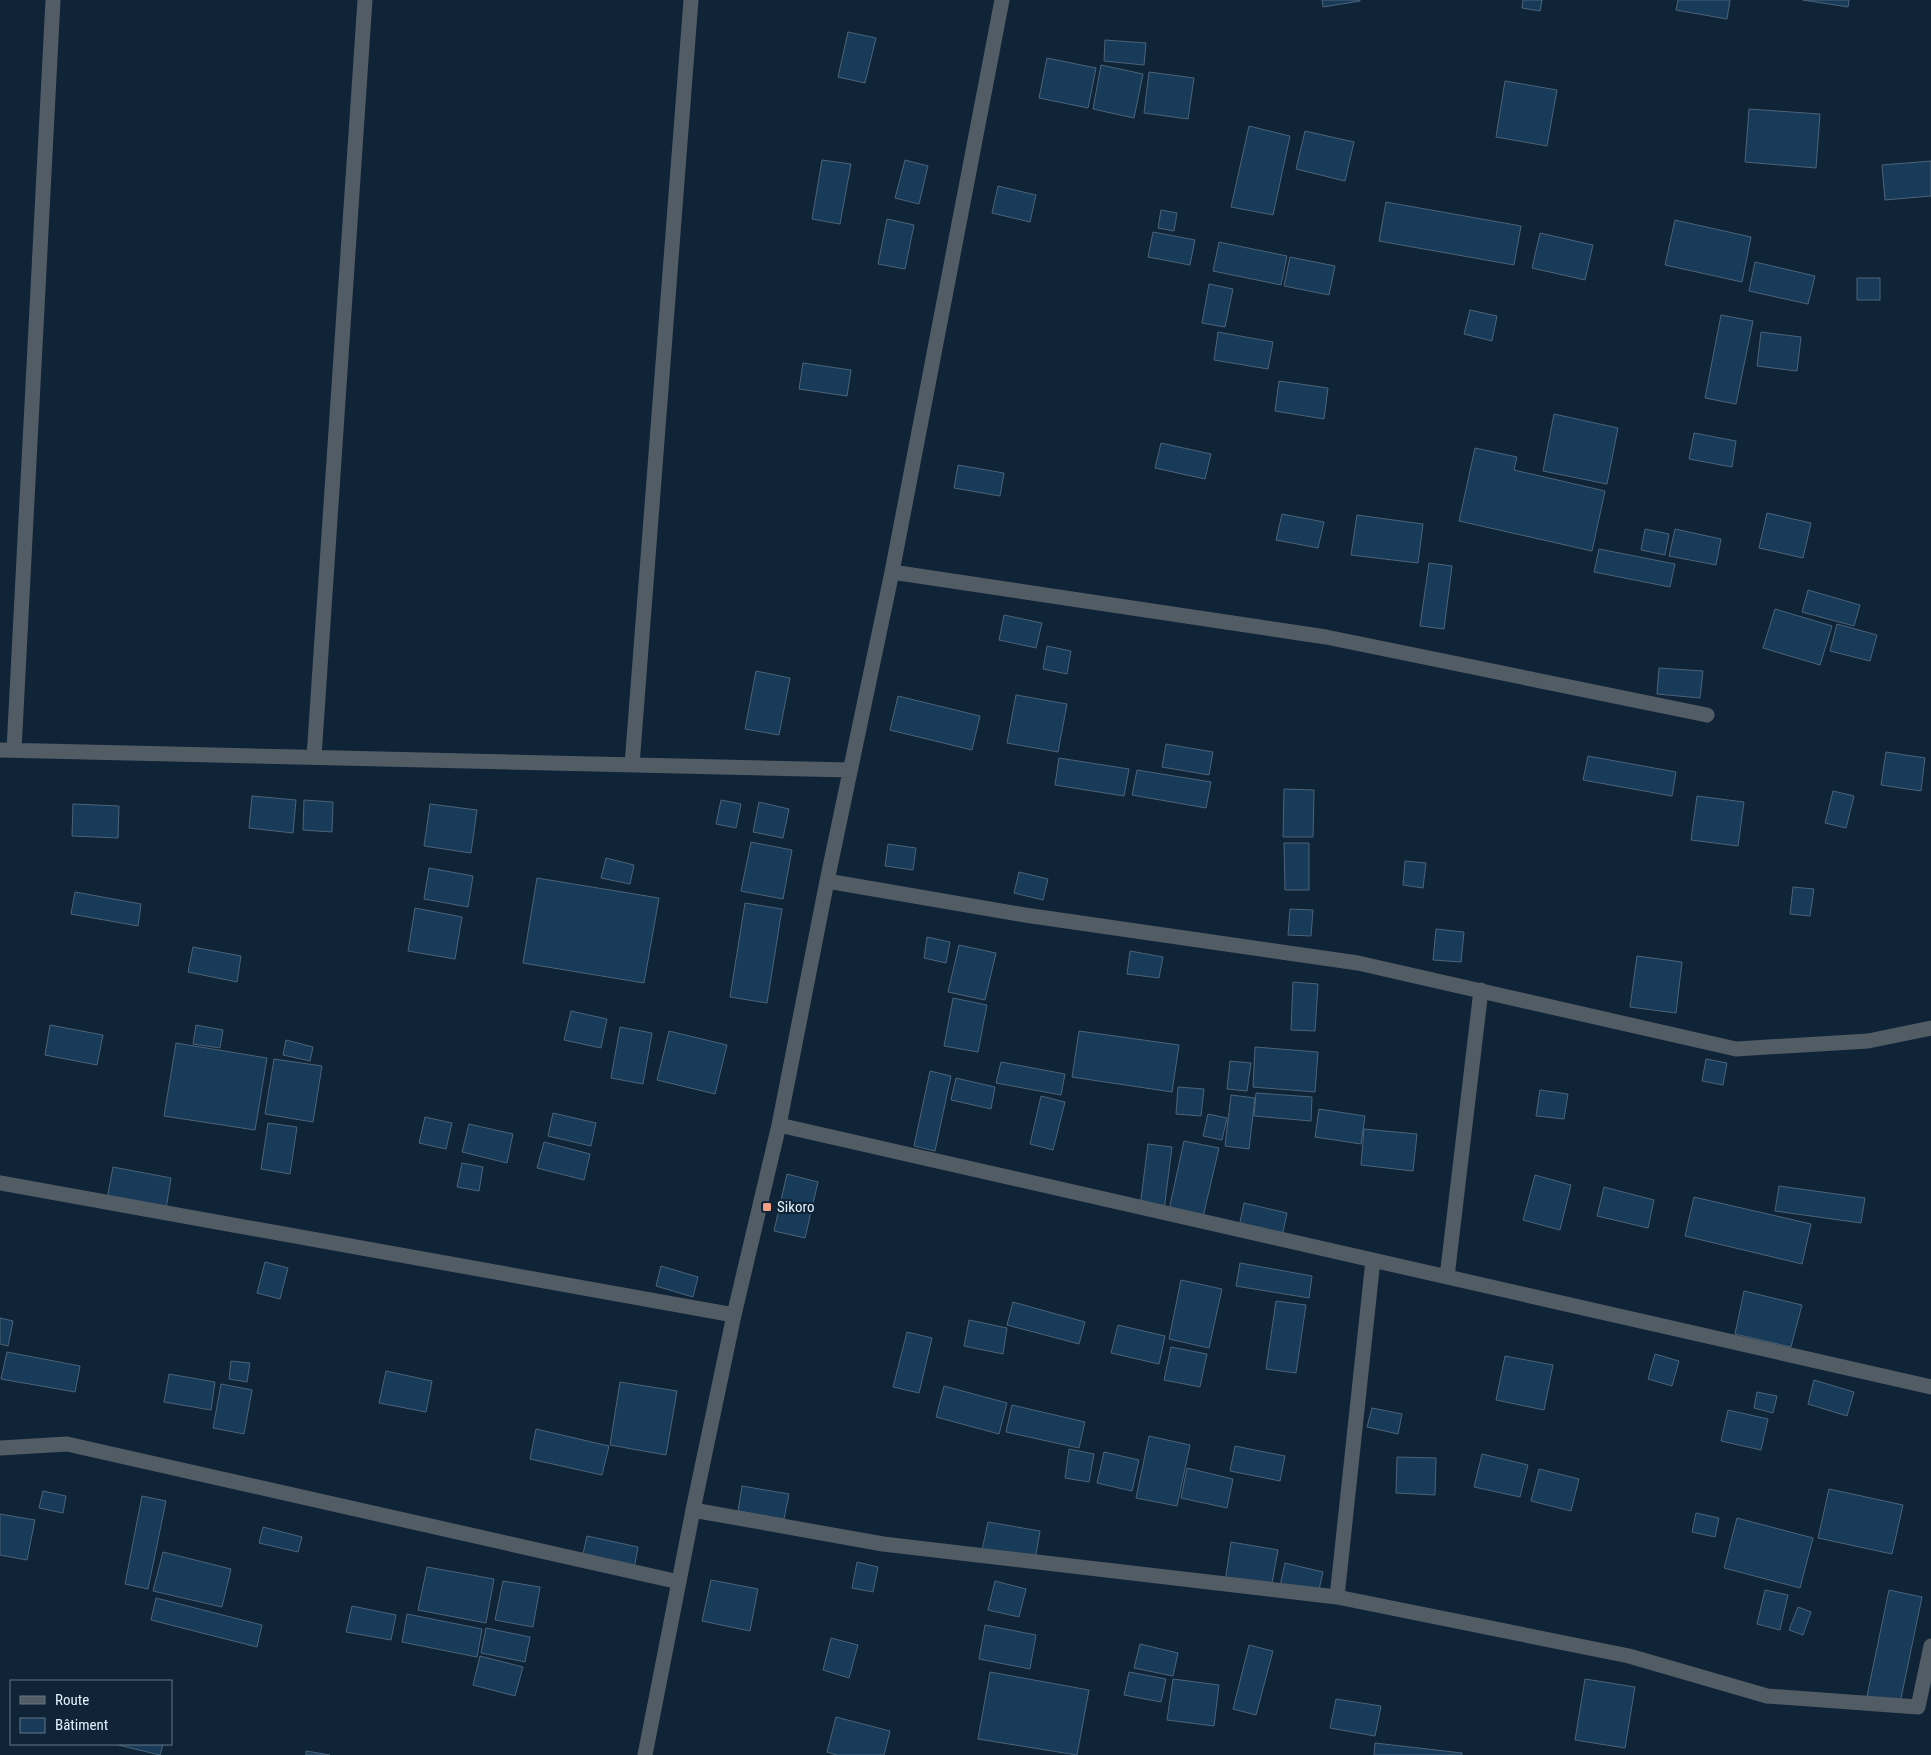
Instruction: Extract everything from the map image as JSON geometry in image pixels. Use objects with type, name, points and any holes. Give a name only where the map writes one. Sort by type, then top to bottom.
[{"type":"street","points":[[53,0],[7,750],[850,770]]},
{"type":"street","points":[[314,757],[365,0]]},
{"type":"street","points":[[632,765],[691,0]]},
{"type":"street","points":[[645,1755],[693,1510],[734,1315],[779,1125],[826,881],[892,572],[1002,0]]},
{"type":"street","points":[[892,572],[1326,637],[1707,715]]},
{"type":"street","points":[[826,881],[1025,915],[1358,963],[1736,1049],[1868,1041],[1931,1028]]},
{"type":"street","points":[[1447,1277],[1481,990]]},
{"type":"street","points":[[779,1125],[1931,1387]]},
{"type":"street","points":[[0,1184],[734,1315]]},
{"type":"street","points":[[1337,1598],[1373,1260]]},
{"type":"street","points":[[0,1448],[67,1444],[679,1582]]},
{"type":"street","points":[[693,1510],[883,1544],[1337,1598],[1629,1656],[1766,1696],[1918,1707],[1931,1646]]},
{"type":"building","points":[[1322,0],[1360,0],[1360,1],[1323,7]]},
{"type":"building","points":[[1523,0],[1542,0],[1540,11],[1522,8]]},
{"type":"building","points":[[1678,0],[1730,0],[1727,19],[1676,10]]},
{"type":"building","points":[[1803,0],[1849,0],[1848,7]]},
{"type":"building","points":[[848,32],[876,38],[865,83],[838,77]]},
{"type":"building","points":[[1105,40],[1146,43],[1144,65],[1104,61]]},
{"type":"building","points":[[1047,58],[1096,68],[1088,108],[1039,98]]},
{"type":"building","points":[[1101,65],[1143,74],[1134,118],[1093,109]]},
{"type":"building","points":[[1149,72],[1194,78],[1188,119],[1144,113]]},
{"type":"building","points":[[1505,81],[1557,90],[1547,146],[1496,137]]},
{"type":"building","points":[[1749,109],[1820,114],[1816,168],[1745,162]]},
{"type":"building","points":[[1249,126],[1290,136],[1273,215],[1231,207]]},
{"type":"building","points":[[1305,131],[1354,142],[1345,181],[1296,169]]},
{"type":"building","points":[[822,160],[851,164],[840,224],[812,219]]},
{"type":"building","points":[[905,160],[928,166],[919,204],[895,198]]},
{"type":"building","points":[[1931,161],[1931,196],[1885,200],[1882,165]]},
{"type":"building","points":[[998,186],[1036,195],[1030,222],[992,213]]},
{"type":"building","points":[[1386,202],[1521,226],[1514,265],[1379,241]]},
{"type":"building","points":[[1161,210],[1177,213],[1174,231],[1158,228]]},
{"type":"building","points":[[887,219],[914,225],[905,269],[878,264]]},
{"type":"building","points":[[1675,220],[1751,237],[1742,282],[1665,265]]},
{"type":"building","points":[[1153,232],[1195,240],[1190,265],[1148,257]]},
{"type":"building","points":[[1540,233],[1593,245],[1585,280],[1532,268]]},
{"type":"building","points":[[1219,242],[1287,256],[1281,285],[1213,271]]},
{"type":"building","points":[[1290,257],[1335,266],[1329,295],[1284,286]]},
{"type":"building","points":[[1755,262],[1815,276],[1808,304],[1749,291]]},
{"type":"building","points":[[1857,278],[1880,278],[1880,300],[1857,300]]},
{"type":"building","points":[[1209,284],[1233,289],[1225,327],[1202,323]]},
{"type":"building","points":[[1470,310],[1497,316],[1492,341],[1464,334]]},
{"type":"building","points":[[1721,315],[1753,321],[1736,404],[1705,398]]},
{"type":"building","points":[[1218,332],[1273,342],[1268,369],[1214,360]]},
{"type":"building","points":[[1761,332],[1801,337],[1797,371],[1757,366]]},
{"type":"building","points":[[803,363],[851,370],[847,396],[799,389]]},
{"type":"building","points":[[1279,381],[1328,388],[1324,419],[1275,411]]},
{"type":"building","points":[[1554,414],[1618,428],[1607,484],[1543,471]]},
{"type":"building","points":[[1694,433],[1736,441],[1732,467],[1689,459]]},
{"type":"building","points":[[1161,443],[1211,454],[1205,479],[1155,468]]},
{"type":"building","points":[[1475,448],[1517,457],[1514,470],[1605,491],[1592,551],[1459,521]]},
{"type":"building","points":[[958,465],[1004,473],[1000,496],[954,488]]},
{"type":"building","points":[[1767,513],[1811,523],[1803,558],[1759,548]]},
{"type":"building","points":[[1282,514],[1324,522],[1318,548],[1276,540]]},
{"type":"building","points":[[1357,515],[1423,524],[1418,563],[1351,555]]},
{"type":"building","points":[[1645,529],[1669,534],[1665,555],[1641,550]]},
{"type":"building","points":[[1675,529],[1721,539],[1716,565],[1669,556]]},
{"type":"building","points":[[1599,549],[1675,564],[1670,587],[1594,572]]},
{"type":"building","points":[[1429,563],[1452,566],[1444,629],[1420,626]]},
{"type":"building","points":[[1808,590],[1860,605],[1854,626],[1802,612]]},
{"type":"building","points":[[1775,609],[1832,626],[1820,665],[1763,648]]},
{"type":"building","points":[[1004,615],[1042,623],[1036,648],[999,640]]},
{"type":"building","points":[[1837,624],[1877,635],[1870,661],[1830,651]]},
{"type":"building","points":[[1047,646],[1071,651],[1067,674],[1043,669]]},
{"type":"building","points":[[1659,668],[1703,671],[1700,698],[1657,694]]},
{"type":"building","points":[[756,671],[790,678],[779,735],[745,729]]},
{"type":"building","points":[[1016,695],[1067,704],[1058,752],[1007,743]]},
{"type":"building","points":[[898,696],[980,716],[972,750],[890,730]]},
{"type":"building","points":[[1166,744],[1213,752],[1209,775],[1162,767]]},
{"type":"building","points":[[1886,752],[1925,758],[1921,791],[1881,785]]},
{"type":"building","points":[[1588,756],[1676,772],[1672,796],[1583,780]]},
{"type":"building","points":[[1059,758],[1129,769],[1124,796],[1055,785]]},
{"type":"building","points":[[1137,770],[1211,782],[1206,808],[1132,795]]},
{"type":"building","points":[[1284,789],[1314,790],[1313,837],[1283,837]]},
{"type":"building","points":[[1833,791],[1854,796],[1846,828],[1825,823]]},
{"type":"building","points":[[252,796],[296,800],[293,833],[249,828]]},
{"type":"building","points":[[1697,796],[1744,802],[1738,846],[1691,840]]},
{"type":"building","points":[[304,800],[333,802],[332,832],[303,830]]},
{"type":"building","points":[[721,800],[741,804],[736,828],[716,824]]},
{"type":"building","points":[[759,802],[789,809],[783,838],[753,832]]},
{"type":"building","points":[[73,804],[119,806],[118,838],[72,836]]},
{"type":"building","points":[[430,804],[477,810],[471,853],[424,846]]},
{"type":"building","points":[[751,842],[792,850],[783,899],[741,891]]},
{"type":"building","points":[[1284,843],[1309,843],[1309,890],[1285,890]]},
{"type":"building","points":[[888,844],[916,848],[913,870],[885,866]]},
{"type":"building","points":[[606,858],[634,865],[630,884],[601,878]]},
{"type":"building","points":[[1405,861],[1426,863],[1423,888],[1403,885]]},
{"type":"building","points":[[429,868],[473,876],[468,907],[424,899]]},
{"type":"building","points":[[1019,872],[1048,879],[1043,900],[1014,893]]},
{"type":"building","points":[[537,878],[659,898],[644,983],[523,963]]},
{"type":"building","points":[[1793,887],[1814,889],[1810,916],[1790,914]]},
{"type":"building","points":[[75,892],[141,904],[138,926],[71,914]]},
{"type":"building","points":[[745,903],[782,909],[767,1003],[730,997]]},
{"type":"building","points":[[415,908],[462,917],[455,959],[408,951]]},
{"type":"building","points":[[1290,909],[1313,910],[1311,936],[1288,935]]},
{"type":"building","points":[[1436,929],[1464,932],[1461,962],[1433,960]]},
{"type":"building","points":[[927,937],[950,942],[946,963],[924,958]]},
{"type":"building","points":[[959,945],[996,953],[985,1000],[948,992]]},
{"type":"building","points":[[193,947],[241,956],[237,982],[188,972]]},
{"type":"building","points":[[1130,951],[1163,957],[1159,978],[1127,974]]},
{"type":"building","points":[[1637,956],[1682,962],[1676,1013],[1630,1007]]},
{"type":"building","points":[[1293,982],[1318,984],[1315,1031],[1291,1030]]},
{"type":"building","points":[[953,998],[987,1005],[978,1052],[944,1046]]},
{"type":"building","points":[[571,1011],[607,1019],[601,1048],[564,1040]]},
{"type":"building","points":[[50,1025],[103,1035],[97,1065],[45,1055]]},
{"type":"building","points":[[196,1025],[223,1030],[220,1048],[193,1044]]},
{"type":"building","points":[[620,1027],[652,1033],[643,1084],[611,1078]]},
{"type":"building","points":[[669,1031],[727,1045],[715,1094],[657,1080]]},
{"type":"building","points":[[1079,1031],[1179,1045],[1172,1092],[1072,1077]]},
{"type":"building","points":[[286,1040],[313,1047],[310,1061],[283,1055]]},
{"type":"building","points":[[176,1043],[267,1058],[255,1130],[164,1116]]},
{"type":"building","points":[[1255,1047],[1318,1052],[1315,1092],[1253,1087]]},
{"type":"building","points":[[274,1059],[322,1066],[313,1122],[265,1114]]},
{"type":"building","points":[[1706,1059],[1727,1063],[1723,1085],[1702,1081]]},
{"type":"building","points":[[1230,1061],[1251,1063],[1247,1091],[1227,1089]]},
{"type":"building","points":[[1001,1062],[1065,1074],[1061,1095],[996,1083]]},
{"type":"building","points":[[930,1071],[951,1076],[935,1151],[914,1146]]},
{"type":"building","points":[[956,1078],[995,1087],[991,1109],[951,1100]]},
{"type":"building","points":[[1178,1087],[1204,1089],[1201,1116],[1176,1114]]},
{"type":"building","points":[[1540,1090],[1568,1094],[1564,1119],[1536,1116]]},
{"type":"building","points":[[1256,1093],[1312,1097],[1311,1121],[1254,1116]]},
{"type":"building","points":[[1231,1095],[1255,1098],[1249,1149],[1225,1146]]},
{"type":"building","points":[[1041,1096],[1065,1102],[1053,1150],[1030,1144]]},
{"type":"building","points":[[1319,1109],[1365,1116],[1361,1144],[1315,1137]]},
{"type":"building","points":[[553,1113],[596,1123],[591,1146],[548,1136]]},
{"type":"building","points":[[1208,1114],[1227,1118],[1222,1140],[1203,1136]]},
{"type":"building","points":[[425,1117],[452,1123],[446,1149],[419,1143]]},
{"type":"building","points":[[268,1123],[297,1127],[290,1174],[261,1169]]},
{"type":"building","points":[[469,1124],[513,1134],[507,1163],[462,1152]]},
{"type":"building","points":[[1364,1129],[1417,1134],[1413,1171],[1361,1165]]},
{"type":"building","points":[[1184,1141],[1219,1148],[1203,1217],[1169,1210]]},
{"type":"building","points":[[544,1142],[590,1154],[584,1180],[537,1168]]},
{"type":"building","points":[[1148,1144],[1172,1147],[1164,1210],[1140,1207]]},
{"type":"building","points":[[462,1163],[483,1167],[479,1191],[457,1187]]},
{"type":"building","points":[[113,1167],[171,1178],[166,1209],[107,1199]]},
{"type":"building","points":[[787,1174],[818,1182],[805,1238],[774,1231]]},
{"type":"building","points":[[1535,1175],[1571,1185],[1560,1230],[1523,1220]]},
{"type":"building","points":[[1779,1186],[1865,1198],[1861,1223],[1775,1211]]},
{"type":"building","points":[[1604,1187],[1654,1200],[1648,1228],[1597,1216]]},
{"type":"building","points":[[1694,1197],[1811,1224],[1802,1264],[1685,1236]]},
{"type":"building","points":[[1244,1203],[1287,1213],[1281,1241],[1238,1232]]},
{"type":"building","points":[[265,1262],[288,1268],[280,1299],[257,1293]]},
{"type":"building","points":[[1240,1263],[1312,1276],[1309,1298],[1236,1286]]},
{"type":"building","points":[[661,1266],[698,1277],[693,1297],[656,1286]]},
{"type":"building","points":[[1181,1280],[1222,1289],[1209,1348],[1169,1339]]},
{"type":"building","points":[[1744,1291],[1802,1305],[1791,1347],[1735,1334]]},
{"type":"building","points":[[1276,1301],[1306,1305],[1296,1373],[1266,1369]]},
{"type":"building","points":[[1013,1302],[1085,1322],[1079,1344],[1007,1325]]},
{"type":"building","points":[[0,1318],[13,1321],[8,1346],[0,1344]]},
{"type":"building","points":[[969,1320],[1007,1328],[1003,1354],[964,1346]]},
{"type":"building","points":[[1118,1325],[1165,1336],[1159,1364],[1111,1353]]},
{"type":"building","points":[[907,1332],[932,1338],[919,1393],[893,1387]]},
{"type":"building","points":[[1171,1347],[1207,1354],[1200,1387],[1164,1380]]},
{"type":"building","points":[[7,1352],[80,1366],[75,1392],[1,1379]]},
{"type":"building","points":[[1655,1354],[1679,1361],[1672,1386],[1648,1379]]},
{"type":"building","points":[[1505,1356],[1553,1365],[1544,1410],[1496,1400]]},
{"type":"building","points":[[231,1361],[250,1363],[247,1382],[229,1379]]},
{"type":"building","points":[[386,1371],[432,1381],[426,1412],[379,1403]]},
{"type":"building","points":[[169,1374],[215,1382],[211,1410],[164,1402]]},
{"type":"building","points":[[1814,1380],[1854,1392],[1847,1416],[1808,1404]]},
{"type":"building","points":[[620,1382],[677,1391],[666,1455],[610,1445]]},
{"type":"building","points":[[221,1384],[252,1390],[244,1434],[213,1428]]},
{"type":"building","points":[[944,1386],[1007,1403],[999,1434],[936,1417]]},
{"type":"building","points":[[1757,1392],[1777,1396],[1773,1413],[1754,1408]]},
{"type":"building","points":[[1012,1405],[1085,1422],[1079,1448],[1006,1432]]},
{"type":"building","points":[[1372,1408],[1402,1414],[1398,1434],[1367,1427]]},
{"type":"building","points":[[1728,1410],[1768,1419],[1761,1450],[1721,1441]]},
{"type":"building","points":[[536,1429],[609,1446],[602,1475],[530,1459]]},
{"type":"building","points":[[1149,1436],[1190,1445],[1177,1506],[1136,1498]]},
{"type":"building","points":[[1235,1446],[1285,1456],[1280,1481],[1230,1471]]},
{"type":"building","points":[[1069,1449],[1094,1454],[1089,1482],[1065,1478]]},
{"type":"building","points":[[1104,1452],[1139,1460],[1132,1491],[1097,1483]]},
{"type":"building","points":[[1482,1454],[1528,1465],[1520,1497],[1474,1487]]},
{"type":"building","points":[[1397,1457],[1436,1458],[1435,1495],[1396,1493]]},
{"type":"building","points":[[1187,1468],[1233,1479],[1227,1508],[1181,1498]]},
{"type":"building","points":[[1539,1469],[1579,1479],[1571,1511],[1531,1501]]},
{"type":"building","points":[[742,1486],[789,1494],[784,1519],[738,1511]]},
{"type":"building","points":[[1829,1489],[1903,1505],[1892,1554],[1818,1538]]},
{"type":"building","points":[[43,1491],[66,1496],[63,1513],[39,1508]]},
{"type":"building","points":[[142,1496],[166,1501],[148,1589],[125,1584]]},
{"type":"building","points":[[1696,1513],[1719,1518],[1715,1537],[1692,1532]]},
{"type":"building","points":[[0,1514],[35,1520],[27,1560],[0,1555]]},
{"type":"building","points":[[1737,1518],[1813,1538],[1800,1588],[1724,1568]]},
{"type":"building","points":[[988,1522],[1040,1531],[1035,1560],[982,1550]]},
{"type":"building","points":[[263,1527],[302,1537],[298,1552],[259,1543]]},
{"type":"building","points":[[587,1536],[638,1547],[633,1574],[581,1563]]},
{"type":"building","points":[[1231,1542],[1278,1550],[1271,1589],[1225,1582]]},
{"type":"building","points":[[163,1552],[231,1569],[222,1607],[153,1591]]},
{"type":"building","points":[[857,1562],[878,1567],[873,1592],[852,1588]]},
{"type":"building","points":[[1285,1563],[1323,1572],[1318,1594],[1280,1586]]},
{"type":"building","points":[[427,1567],[494,1579],[486,1623],[418,1610]]},
{"type":"building","points":[[711,1580],[758,1589],[750,1631],[702,1621]]},
{"type":"building","points":[[503,1581],[540,1587],[533,1627],[495,1620]]},
{"type":"building","points":[[995,1581],[1026,1589],[1019,1617],[988,1610]]},
{"type":"building","points":[[1765,1590],[1788,1595],[1780,1630],[1757,1624]]},
{"type":"building","points":[[1889,1590],[1922,1597],[1900,1703],[1867,1696]]},
{"type":"building","points":[[156,1598],[262,1625],[257,1647],[151,1620]]},
{"type":"building","points":[[352,1606],[396,1615],[391,1640],[346,1632]]},
{"type":"building","points":[[1798,1607],[1811,1612],[1803,1635],[1789,1630]]},
{"type":"building","points":[[407,1614],[482,1629],[477,1657],[402,1642]]},
{"type":"building","points":[[985,1625],[1036,1635],[1030,1669],[979,1659]]},
{"type":"building","points":[[486,1628],[530,1637],[525,1662],[481,1653]]},
{"type":"building","points":[[831,1638],[858,1645],[849,1678],[823,1670]]},
{"type":"building","points":[[1140,1644],[1178,1653],[1173,1676],[1134,1668]]},
{"type":"building","points":[[1249,1645],[1273,1651],[1256,1715],[1233,1709]]},
{"type":"building","points":[[480,1656],[523,1667],[515,1696],[473,1685]]},
{"type":"building","points":[[990,1672],[1089,1690],[1077,1755],[978,1739]]},
{"type":"building","points":[[1129,1672],[1166,1679],[1161,1702],[1124,1695]]},
{"type":"building","points":[[1173,1679],[1219,1685],[1214,1726],[1167,1720]]},
{"type":"building","points":[[1585,1679],[1635,1687],[1625,1748],[1575,1740]]},
{"type":"building","points":[[1336,1699],[1381,1706],[1375,1736],[1330,1728]]},
{"type":"building","points":[[836,1717],[890,1731],[884,1755],[837,1755],[827,1752]]},
{"type":"building","points":[[1375,1743],[1462,1753],[1462,1755],[1374,1755]]},
{"type":"building","points":[[118,1745],[163,1745],[160,1755]]},
{"type":"building","points":[[306,1751],[330,1755],[306,1755]]},
{"type":"place","name":"Sikoro","points":[[767,1207]]}]
